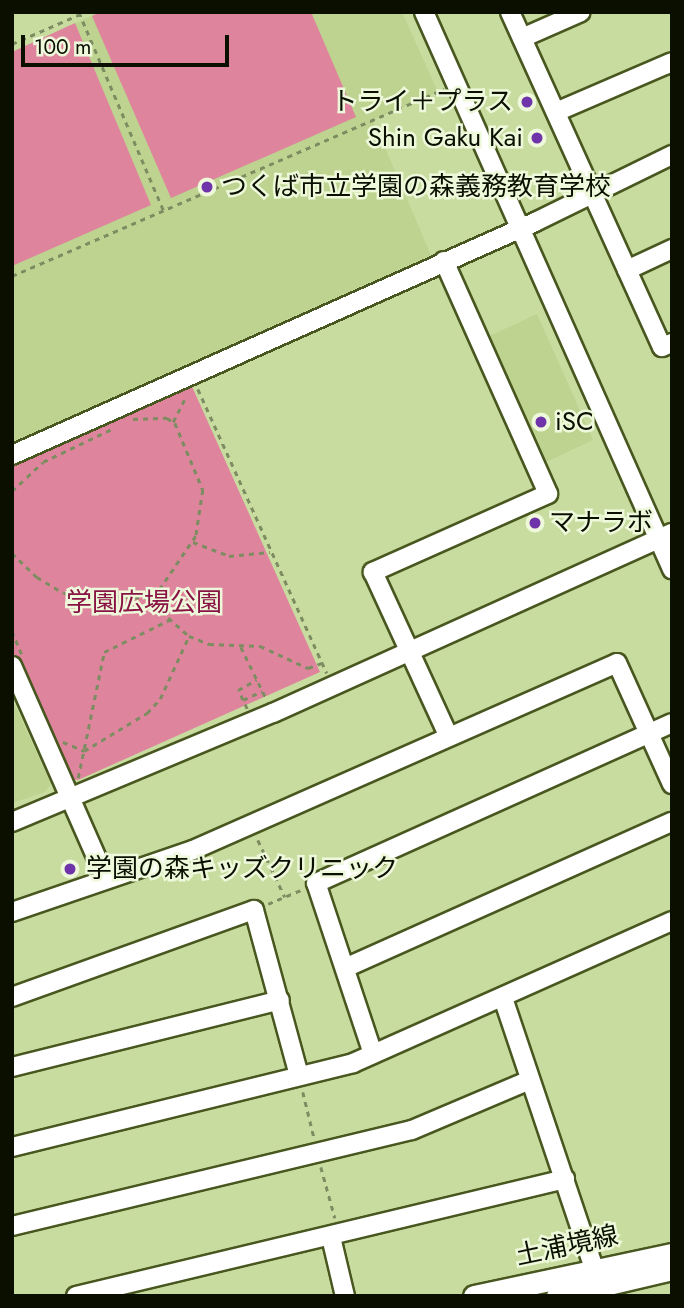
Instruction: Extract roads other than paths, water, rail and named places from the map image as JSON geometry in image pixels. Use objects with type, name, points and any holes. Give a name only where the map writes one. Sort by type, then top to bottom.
[{"type":"main road","name":"土浦境線","points":[[474,1296],[594,1268],[672,1254]]},
{"type":"main road","name":"土浦境線","points":[[557,1296],[672,1269]]},
{"type":"street","points":[[424,12],[520,228],[665,536],[672,569]]},
{"type":"street","points":[[510,12],[662,347],[672,343]]},
{"type":"street","points":[[522,38],[581,12]]},
{"type":"street","points":[[556,112],[672,62]]},
{"type":"street","points":[[12,455],[520,228],[672,155]]},
{"type":"street","points":[[627,270],[672,249]]},
{"type":"street","points":[[444,261],[548,494],[373,572],[448,735]]},
{"type":"street","points":[[12,822],[73,792],[253,722],[665,536]]},
{"type":"street","points":[[18,661],[106,879]]},
{"type":"street","points":[[12,912],[193,850],[448,735],[617,663],[672,784]]},
{"type":"street","points":[[373,1054],[316,883],[672,723]]},
{"type":"street","points":[[345,968],[672,822]]},
{"type":"street","points":[[12,996],[254,910],[299,1076]]},
{"type":"street","points":[[12,1147],[299,1076],[373,1054],[672,921]]},
{"type":"street","points":[[503,998],[594,1268]]},
{"type":"street","points":[[12,1067],[280,1000]]},
{"type":"street","points":[[12,1226],[412,1130],[530,1080]]},
{"type":"street","points":[[76,1296],[565,1179]]},
{"type":"street","points":[[331,1237],[345,1296]]},
{"type":"place","name":"トライ＋プラス","points":[[527,102]]},
{"type":"place","name":"Shin Gaku Kai","points":[[537,138]]},
{"type":"place","name":"つくば市立学園の森義務教育学校","points":[[207,187]]},
{"type":"place","name":"iSC","points":[[541,422]]},
{"type":"place","name":"マナラボ","points":[[535,523]]},
{"type":"place","name":"学園の森キッズクリニック","points":[[70,869]]},
{"type":"park label","name":"学園広場公園","points":[[144,603]]}]
